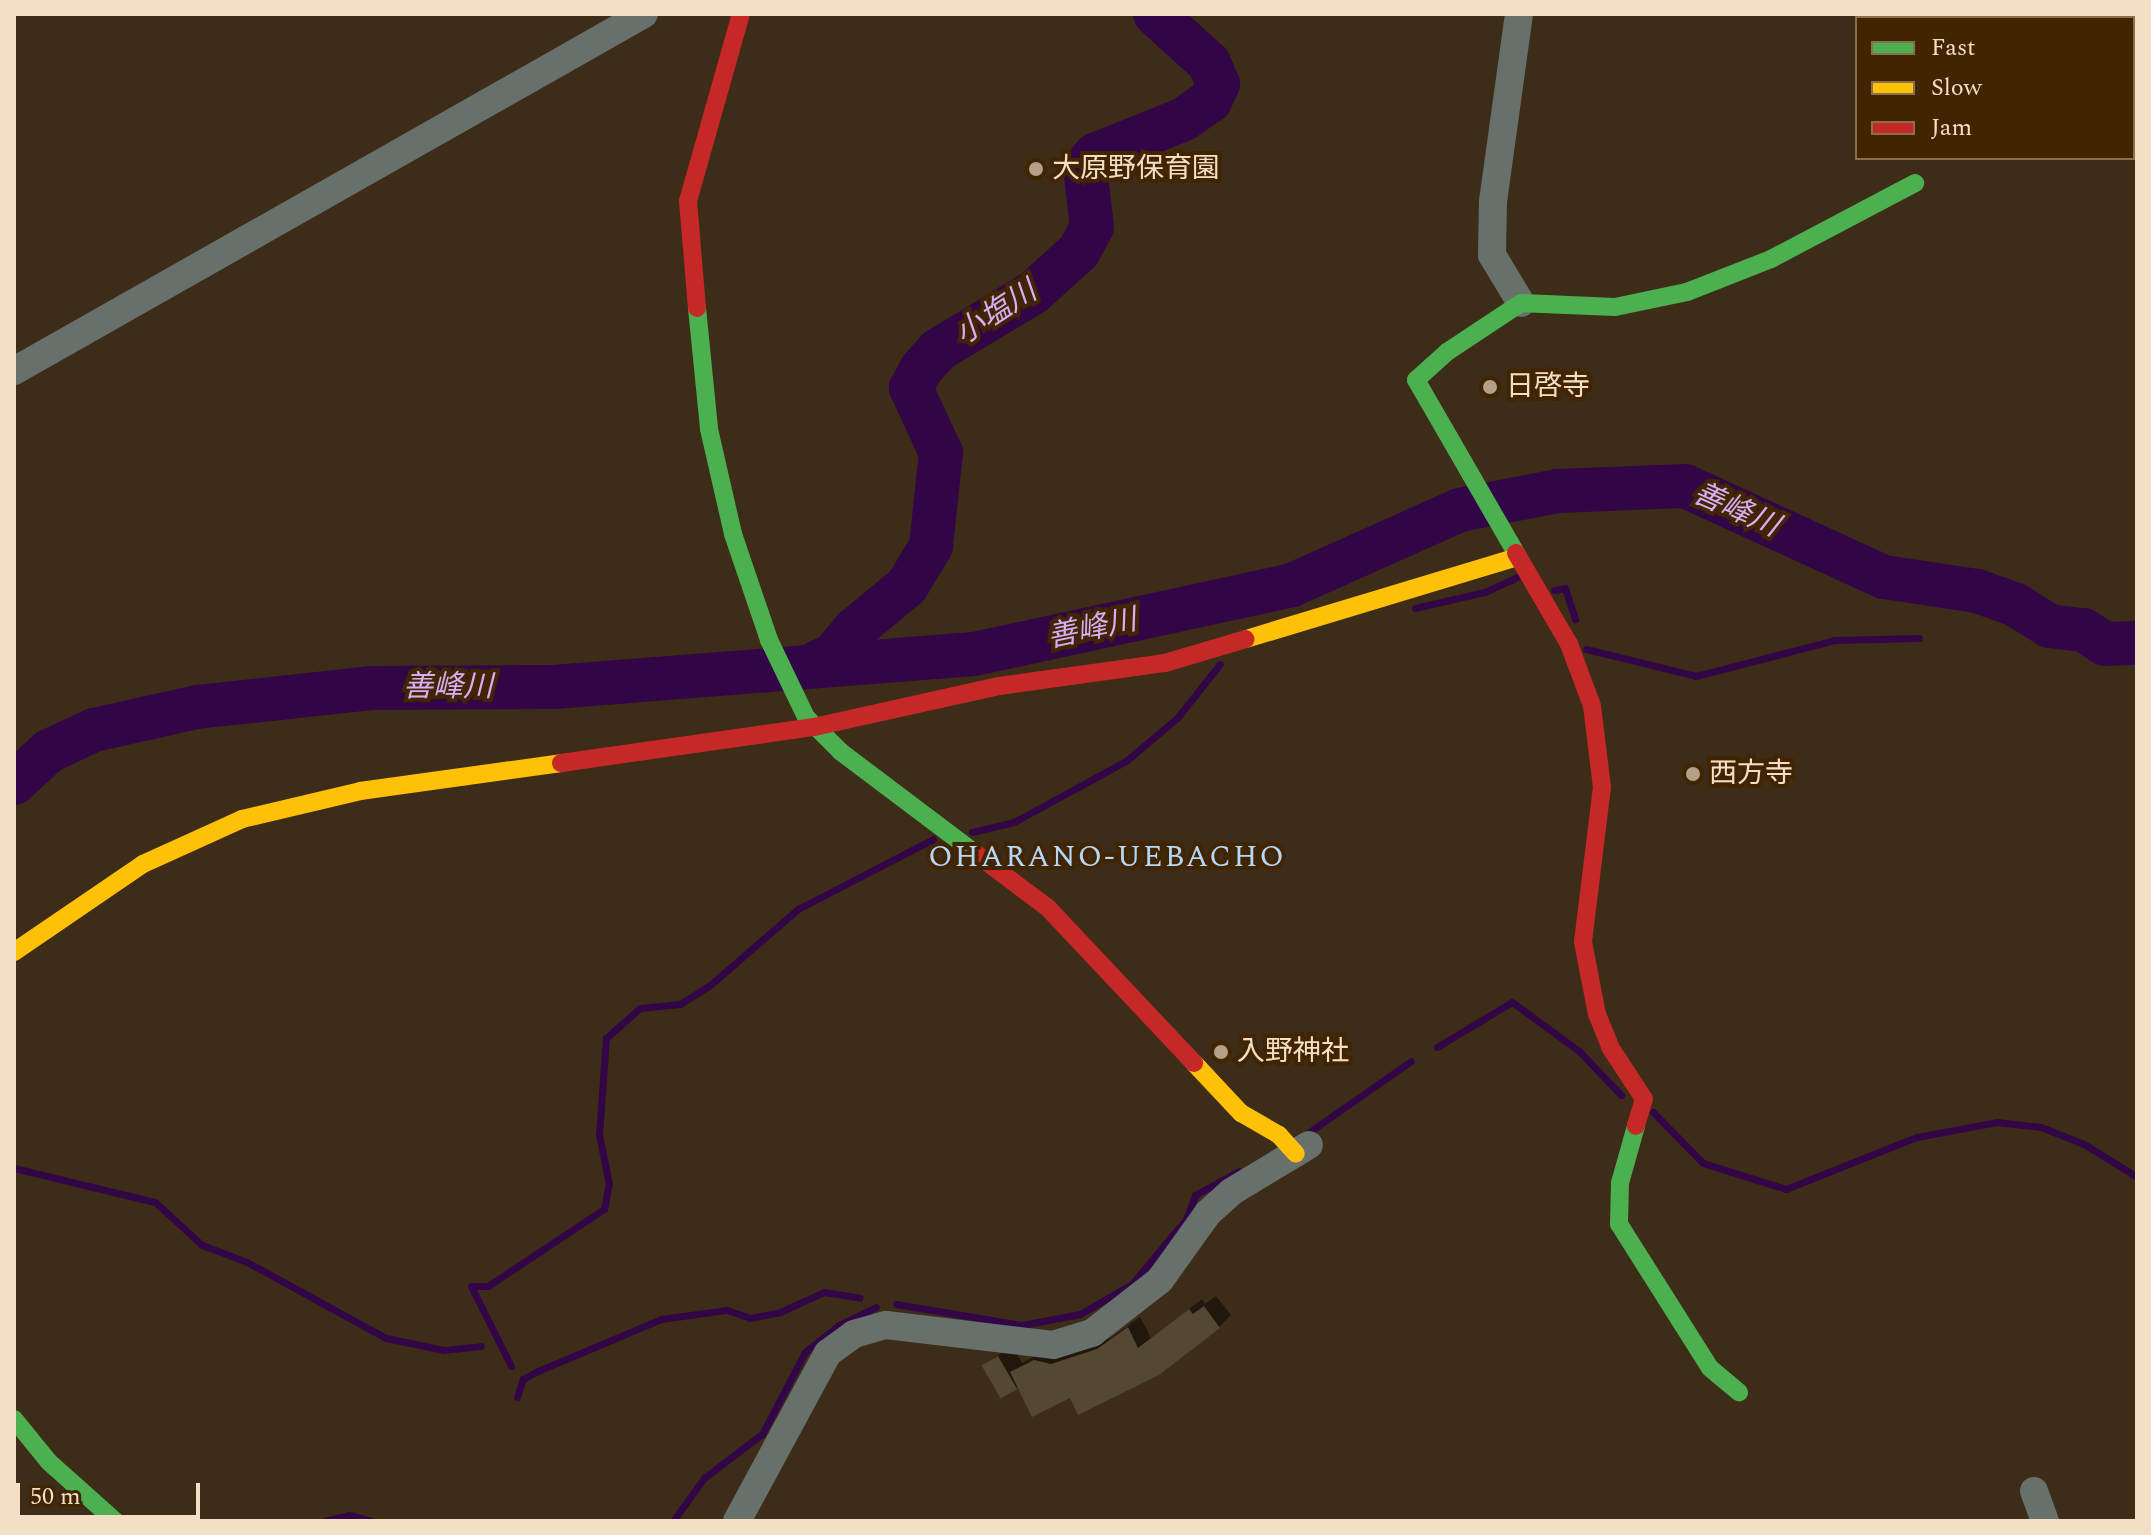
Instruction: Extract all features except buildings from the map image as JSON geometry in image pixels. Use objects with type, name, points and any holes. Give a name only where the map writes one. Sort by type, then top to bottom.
[{"type":"street","points":[[14,371],[644,14]]},
{"type":"street","points":[[741,14],[688,201],[709,429],[733,534],[769,640],[810,722],[1048,908],[1241,1113],[1302,1150],[1231,1192],[1208,1213],[1160,1280],[1092,1333],[1053,1345],[886,1325],[854,1334],[828,1353],[745,1516]]},
{"type":"street","points":[[1519,14],[1493,201],[1492,255],[1521,303]]},
{"type":"street","points":[[1739,1392],[1710,1368],[1619,1224],[1620,1183],[1644,1099],[1610,1047],[1597,1014],[1583,942],[1602,787],[1592,706],[1569,644],[1477,491],[1416,380],[1447,352],[1521,303],[1615,307],[1687,292],[1771,259],[1915,183]]},
{"type":"street","points":[[14,952],[143,864],[242,819],[360,791],[810,722],[999,686],[1165,663],[1514,550]]},
{"type":"street","points":[[14,1419],[49,1462],[115,1521]]},
{"type":"street","points":[[2034,1491],[2045,1521]]},
{"type":"waterway","name":"小塩川","points":[[816,663],[833,655],[855,629],[907,586],[931,546],[941,453],[911,388],[921,369],[938,350],[1034,292],[1079,251],[1092,227],[1085,167],[1095,155],[1184,119],[1210,101],[1218,84],[1209,63],[1155,14]]},
{"type":"waterway","name":"善峰川","points":[[14,783],[49,751],[94,730],[197,707],[373,688],[554,687],[974,654],[1292,585],[1460,510],[1558,491],[1685,486],[1884,577],[1977,591],[2016,605],[2049,626],[2084,630],[2105,644],[2137,643]]},
{"type":"waterway","points":[[1415,608],[1485,592],[1517,577]]},
{"type":"waterway","points":[[1554,590],[1565,588],[1575,619]]},
{"type":"waterway","points":[[1586,649],[1696,676],[1835,640],[1919,638]]},
{"type":"waterway","points":[[972,832],[1014,822],[1126,761],[1177,718],[1220,664]]},
{"type":"waterway","points":[[511,1366],[471,1286],[488,1286],[604,1209],[609,1184],[599,1135],[606,1038],[640,1008],[680,1004],[709,986],[798,909],[933,839]]},
{"type":"waterway","points":[[1437,1047],[1512,1002],[1579,1051],[1621,1095]]},
{"type":"waterway","points":[[1305,1135],[1411,1061]]},
{"type":"waterway","points":[[1653,1112],[1703,1163],[1786,1189],[1917,1137],[1997,1122],[2041,1127],[2084,1144],[2137,1177]]},
{"type":"waterway","points":[[14,1168],[155,1202],[202,1245],[247,1262],[386,1338],[444,1350],[481,1346]]},
{"type":"waterway","points":[[896,1304],[1022,1325],[1080,1314],[1132,1284],[1186,1219],[1195,1195],[1239,1171]]},
{"type":"waterway","points":[[517,1397],[523,1379],[661,1319],[727,1310],[750,1318],[780,1312],[824,1292],[860,1298]]},
{"type":"waterway","points":[[673,1521],[704,1478],[762,1434],[805,1352],[839,1325],[876,1307]]},
{"type":"waterway","points":[[325,1521],[349,1515],[372,1521]]},
{"type":"traffic: fast","points":[[1516,553],[1416,380],[1447,352],[1521,303],[1615,307],[1687,292],[1771,259],[1915,183]]},
{"type":"traffic: fast","points":[[697,308],[709,429],[733,534],[769,640],[806,717],[841,752],[975,853]]},
{"type":"traffic: fast","points":[[1636,1126],[1620,1183],[1619,1224],[1710,1368],[1739,1392]]},
{"type":"traffic: fast","points":[[14,1419],[49,1462],[115,1521]]},
{"type":"traffic: slow","points":[[1246,639],[1518,557]]},
{"type":"traffic: slow","points":[[14,952],[143,864],[242,819],[360,791],[561,763]]},
{"type":"traffic: slow","points":[[1194,1063],[1241,1113],[1279,1135],[1296,1154]]},
{"type":"traffic: jam","points":[[697,308],[688,201],[741,14]]},
{"type":"traffic: jam","points":[[1516,553],[1569,644],[1592,706],[1602,787],[1583,942],[1597,1014],[1610,1047],[1644,1099],[1636,1126]]},
{"type":"traffic: jam","points":[[561,763],[814,727],[999,686],[1165,663],[1246,639]]},
{"type":"traffic: jam","points":[[975,853],[1048,908],[1194,1063]]},
{"type":"place","name":"大原野保育園","points":[[1036,169]]},
{"type":"place","name":"日啓寺","points":[[1490,387]]},
{"type":"place","name":"西方寺","points":[[1693,774]]},
{"type":"place","name":"入野神社","points":[[1221,1052]]},
{"type":"district","name":"OHARANO-UEBACHO","points":[[1107,857]]}]
